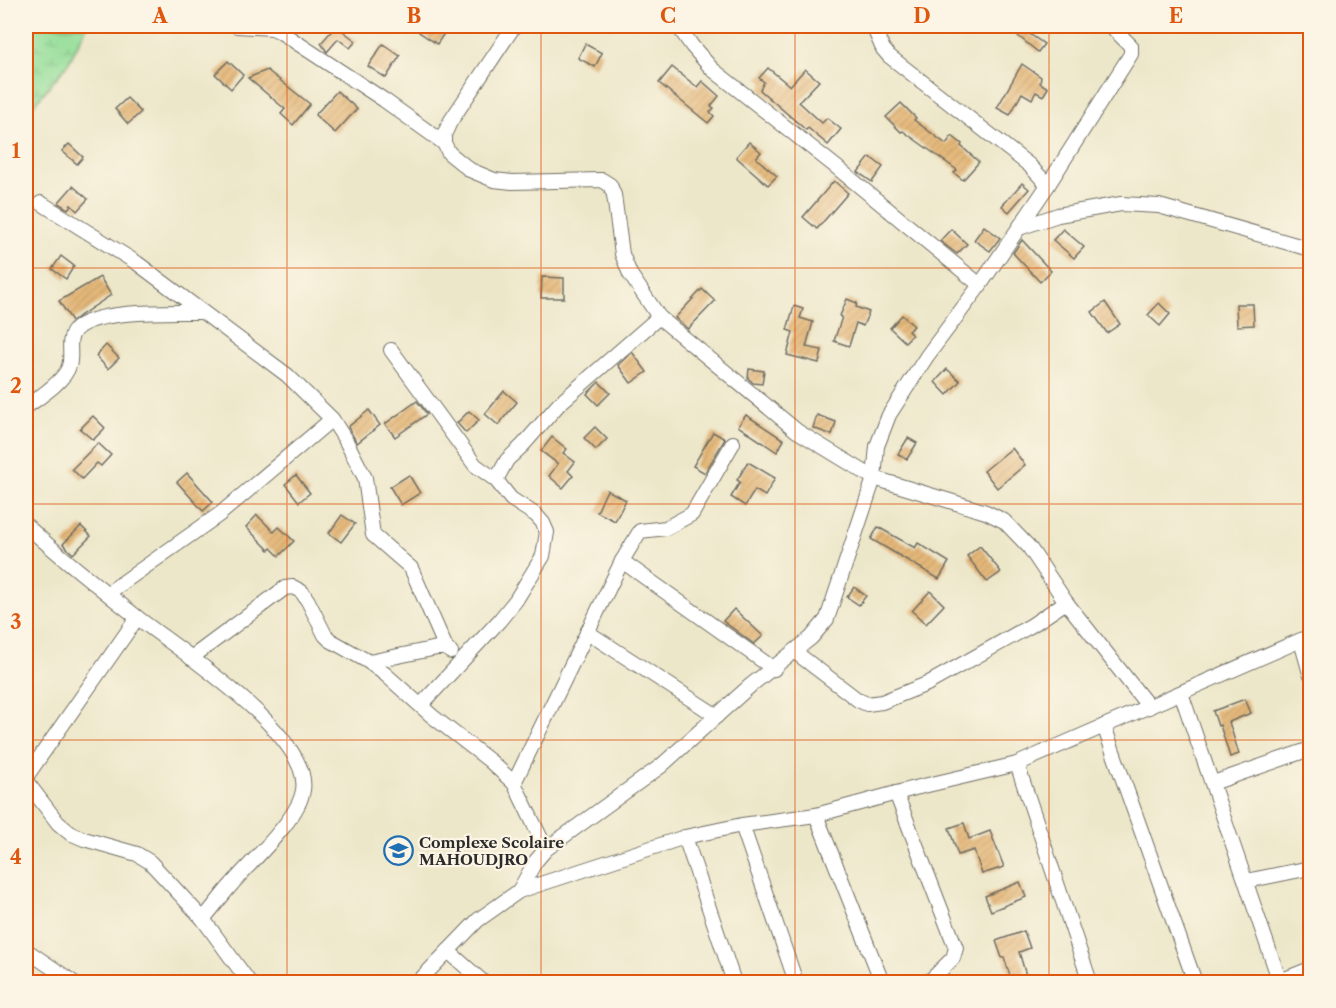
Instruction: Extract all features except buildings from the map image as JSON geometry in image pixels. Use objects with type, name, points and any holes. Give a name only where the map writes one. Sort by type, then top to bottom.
[{"type":"street","points":[[237,26],[272,28],[279,31],[384,100],[444,143]]},
{"type":"street","points":[[514,26],[450,122],[444,135],[444,143],[449,153],[470,170],[494,180],[512,182],[603,180],[610,185],[614,195],[622,254],[630,274],[659,317],[797,430],[874,478],[986,512],[1004,521],[1029,546],[1066,602],[1149,706]]},
{"type":"street","points":[[678,26],[712,69],[836,166],[980,285]]},
{"type":"street","points":[[873,26],[883,50],[889,56],[1029,165],[1048,185]]},
{"type":"street","points":[[519,891],[535,862],[546,849],[661,766],[751,685],[811,638],[827,619],[874,478],[877,446],[889,415],[927,356],[980,285],[1048,185],[1131,54],[1131,46],[1111,26]]},
{"type":"street","points":[[41,203],[122,252],[287,375],[332,419],[365,478],[373,535],[411,568],[446,648],[461,662]]},
{"type":"street","points":[[1019,228],[1058,215],[1121,204],[1159,206],[1311,249]]},
{"type":"street","points":[[26,407],[65,374],[69,366],[70,339],[75,330],[85,324],[97,319],[136,314],[202,312]]},
{"type":"street","points":[[496,480],[507,460],[559,404],[659,317]]},
{"type":"street","points":[[391,350],[475,465],[496,480],[511,499],[536,515],[543,522],[547,532],[543,556],[516,600],[421,705]]},
{"type":"street","points":[[108,593],[220,514],[332,419]]},
{"type":"street","points":[[514,783],[622,561],[640,531],[666,528],[692,514],[734,443]]},
{"type":"street","points":[[475,465],[507,460]]},
{"type":"street","points":[[26,525],[137,618],[235,690],[291,749],[302,774],[304,789],[300,801],[288,820],[203,920]]},
{"type":"street","points":[[622,561],[774,669]]},
{"type":"street","points":[[192,658],[267,600],[285,588],[293,587],[302,592],[325,634],[343,649],[369,662],[514,783],[546,849]]},
{"type":"street","points":[[795,652],[858,700],[867,704],[882,702],[927,684],[1032,625],[1066,602]]},
{"type":"street","points":[[137,618],[26,779],[58,823],[69,833],[137,854],[150,862],[203,920],[249,982]]},
{"type":"street","points":[[587,632],[717,716]]},
{"type":"street","points":[[418,982],[478,920],[519,891],[562,875],[685,837],[742,825],[816,815],[1017,764],[1306,638],[1311,673]]},
{"type":"street","points":[[369,662],[446,648]]},
{"type":"street","points":[[1181,693],[1280,982],[1311,969]]},
{"type":"street","points":[[1104,726],[1195,982]]},
{"type":"street","points":[[1213,783],[1311,749]]},
{"type":"street","points":[[1017,764],[1090,982]]},
{"type":"street","points":[[896,793],[956,948],[953,958],[929,982]]},
{"type":"street","points":[[816,815],[882,982]]},
{"type":"street","points":[[742,825],[796,982]]},
{"type":"street","points":[[685,837],[734,982]]},
{"type":"street","points":[[1246,881],[1311,868]]},
{"type":"street","points":[[26,950],[73,982]]},
{"type":"street","points":[[448,951],[483,982]]},
{"type":"green space","points":[[26,26],[87,26],[68,64],[26,114]]},
{"type":"place","name":"Complexe Scolaire MAHOUDJRO","points":[[398,851]]}]
